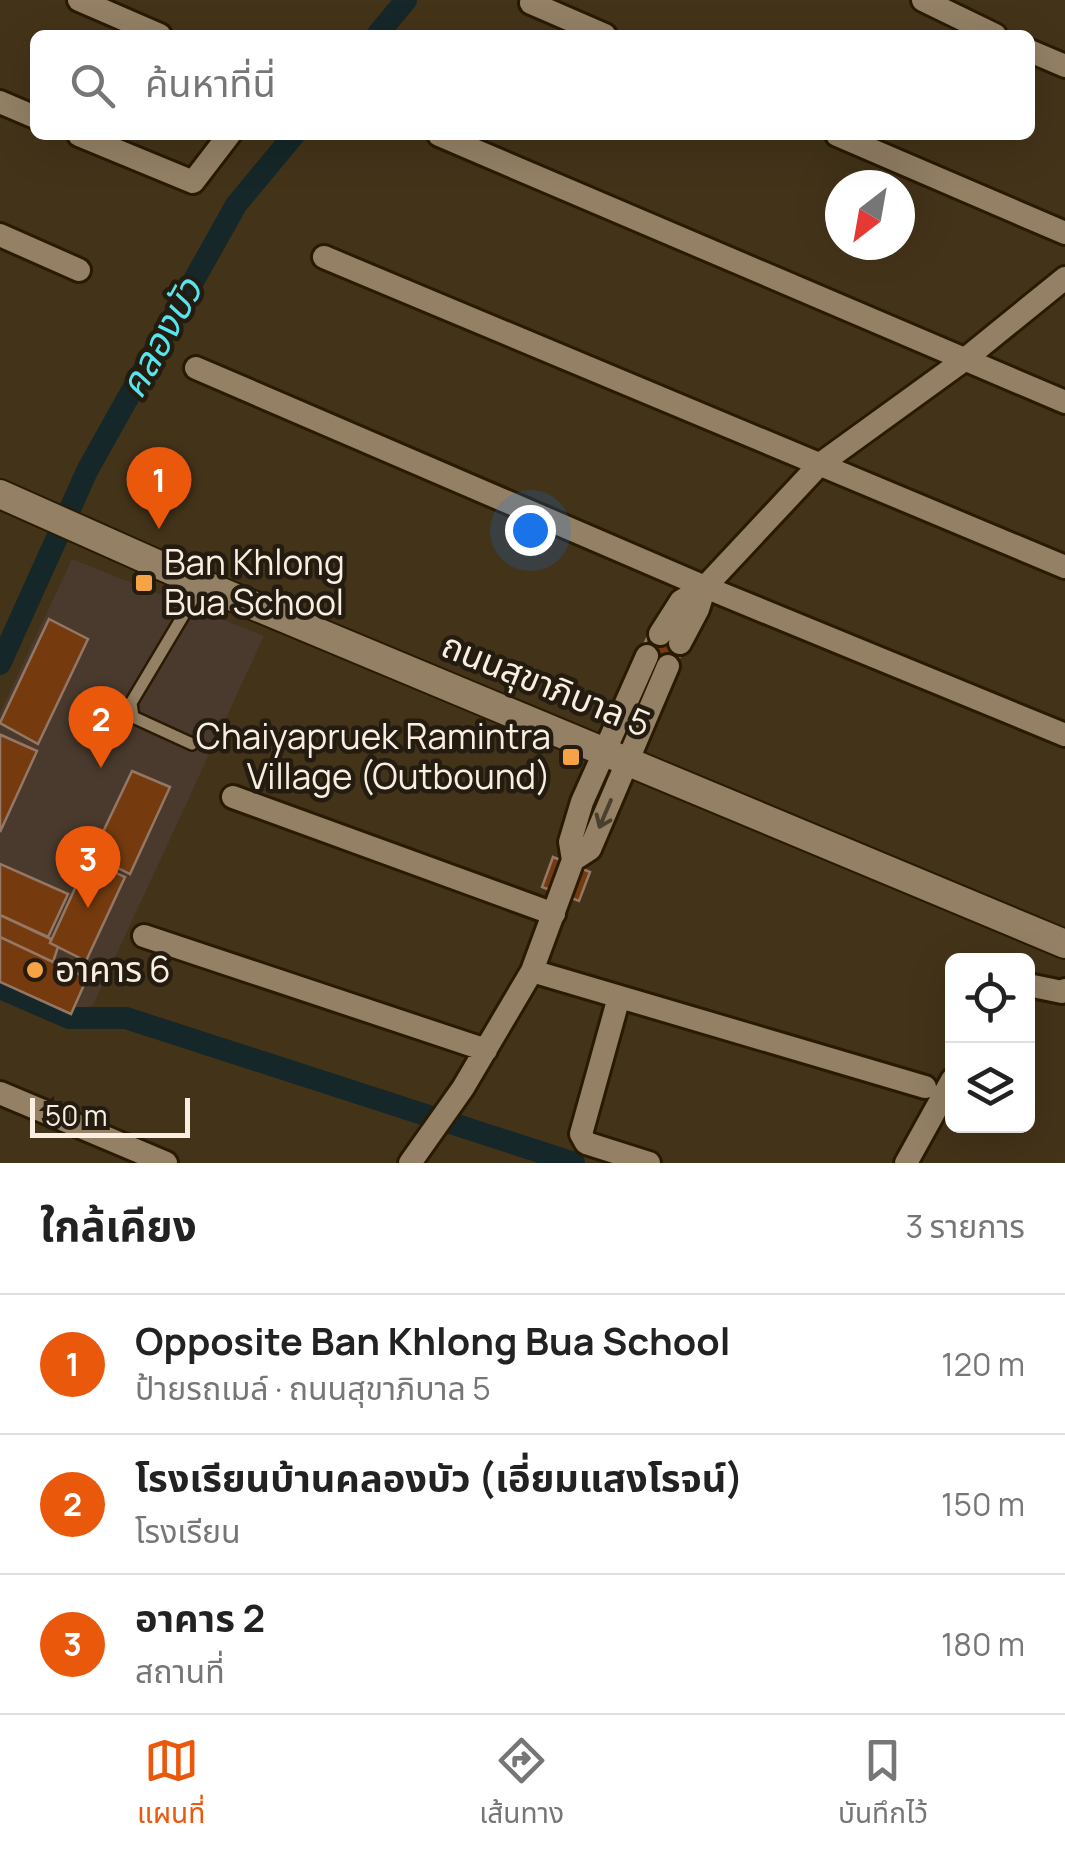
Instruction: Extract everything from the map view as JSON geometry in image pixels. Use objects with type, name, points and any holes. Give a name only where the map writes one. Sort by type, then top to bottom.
[{"type":"street","points":[[79,0],[148,30]]},
{"type":"street","points":[[923,0],[984,30]]},
{"type":"street","points":[[531,3],[593,30]]},
{"type":"street","points":[[1035,53],[1065,66]]},
{"type":"street","points":[[0,102],[30,115]]},
{"type":"street","points":[[91,140],[193,182],[225,140]]},
{"type":"street","points":[[451,140],[1065,402]]},
{"type":"street","points":[[849,140],[1065,233]]},
{"type":"street","points":[[0,235],[79,270]]},
{"type":"street","points":[[324,258],[1065,567]]},
{"type":"street","points":[[670,639],[681,602],[705,588],[820,465],[964,360],[1065,278]]},
{"type":"street","points":[[196,368],[705,588],[1065,735]]},
{"type":"street","name":"ถนนสุขาภิบาล 5","points":[[10,498],[202,584],[1065,944]]},
{"type":"street","points":[[412,1160],[463,1088],[532,971],[572,860],[590,849],[618,755],[657,661]]},
{"type":"street","points":[[233,797],[554,914]]},
{"type":"street","points":[[144,936],[486,1050]]},
{"type":"street","points":[[532,971],[925,1088]]},
{"type":"street","points":[[1035,986],[1065,990]]},
{"type":"street","points":[[620,997],[582,1140],[648,1163]]},
{"type":"street","points":[[0,1092],[166,1163]]},
{"type":"street","points":[[906,1163],[945,1093]]},
{"type":"lane","points":[[192,744],[133,717],[131,703],[202,584]]},
{"type":"shaded area","points":[[72,559],[264,636],[93,1005],[71,1014],[0,982],[0,713]]},
{"type":"building","points":[[49,619],[88,639],[38,744],[0,723]]},
{"type":"building","points":[[651,630],[685,645],[674,669],[640,653]]},
{"type":"building","points":[[0,737],[37,751],[0,832]]},
{"type":"building","points":[[132,771],[170,787],[130,874],[92,855]]},
{"type":"building","points":[[553,857],[590,872],[579,901],[542,887]]},
{"type":"building","points":[[88,860],[125,877],[86,961],[50,943]]},
{"type":"building","points":[[0,864],[68,894],[48,937],[0,915]]},
{"type":"building","points":[[0,915],[51,939],[50,943],[58,947],[53,962],[0,937]]},
{"type":"building","name":"อาคาร 6","points":[[0,937],[87,978],[71,1014],[0,982]]},
{"type":"waterway","name":"คลองบัว","points":[[381,30],[406,0]]},
{"type":"waterway","name":"คลองบัว","points":[[0,664],[88,469],[236,205],[290,140]]},
{"type":"waterway","points":[[0,988],[69,1018],[126,1018],[574,1163]]},
{"type":"place","name":"Opposite Ban Khlong Bua School","points":[[159,529]]},
{"type":"place","name":"Ban Khlong Bua School","points":[[144,583]]},
{"type":"place","name":"Chaiyapruek Ramintra Village (Outbound)","points":[[571,757]]},
{"type":"place","name":"โรงเรียนบ้านคลองบัว (เอี่ยมแสงโรจน์)","points":[[101,768]]},
{"type":"place","name":"อาคาร 2","points":[[88,908]]},
{"type":"place","name":"อาคาร 6","points":[[35,970]]}]
